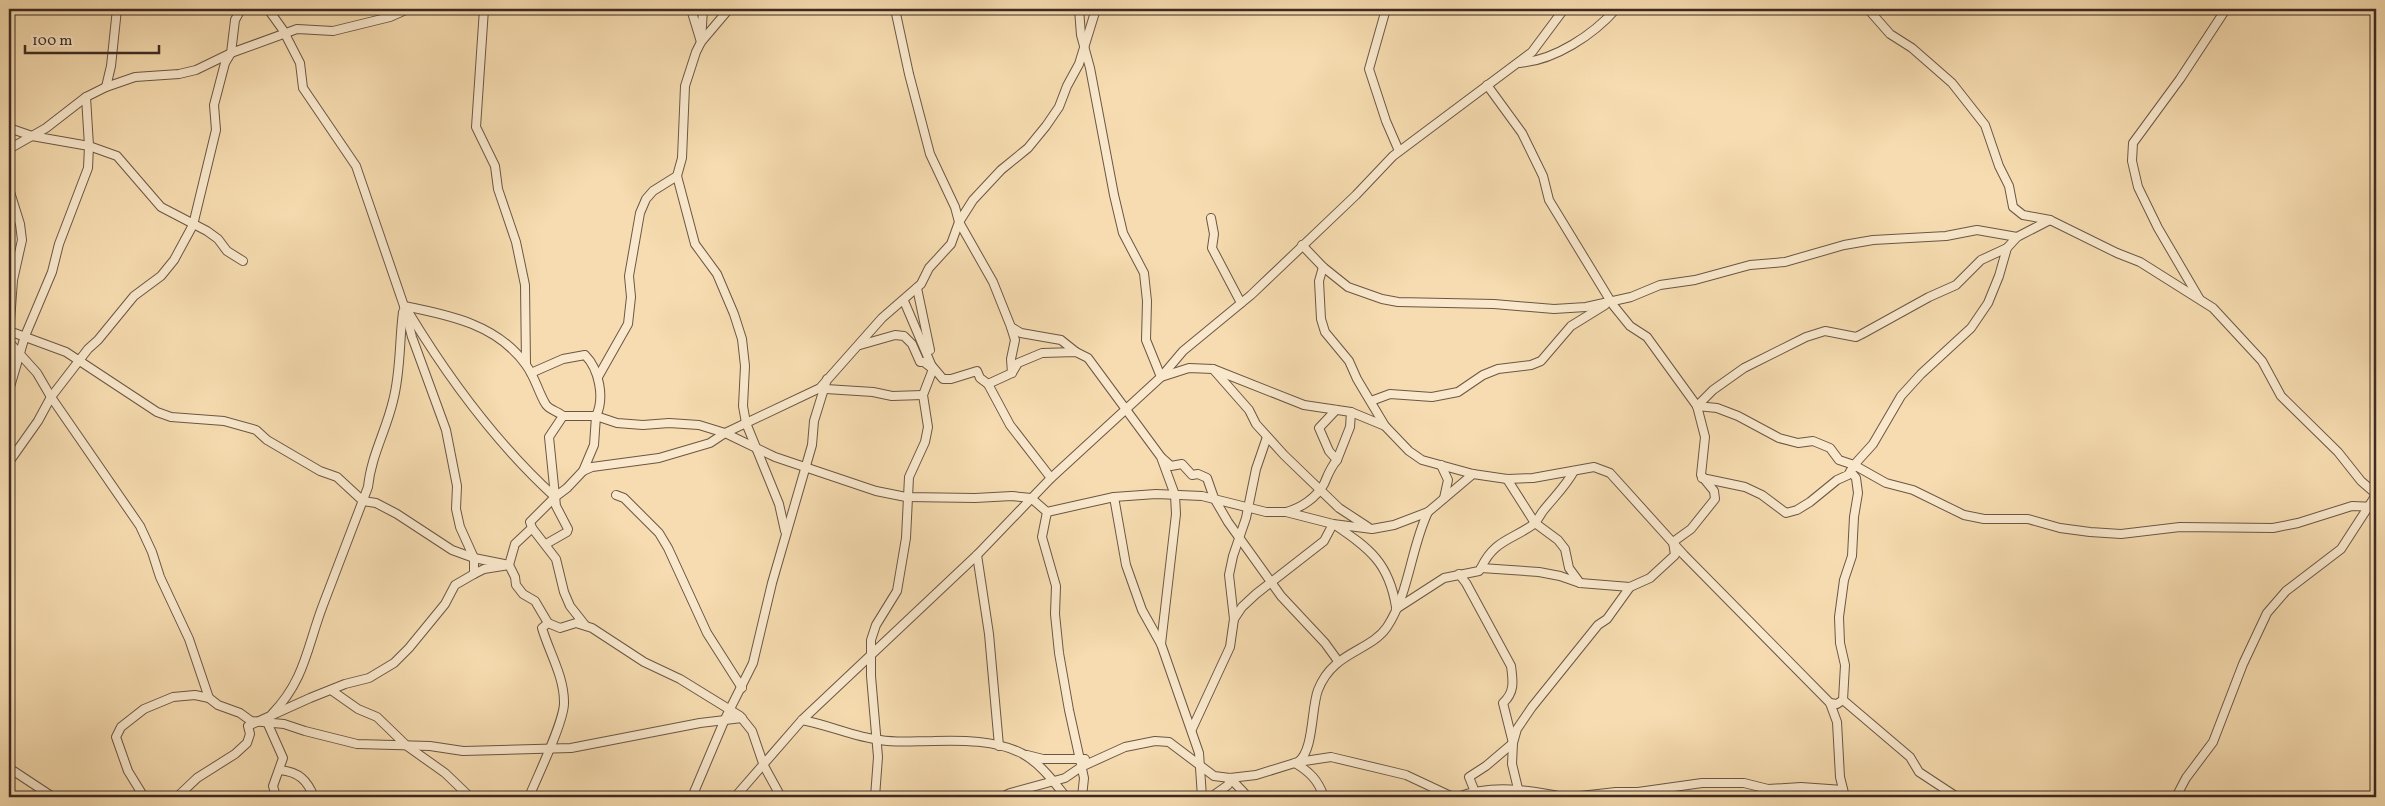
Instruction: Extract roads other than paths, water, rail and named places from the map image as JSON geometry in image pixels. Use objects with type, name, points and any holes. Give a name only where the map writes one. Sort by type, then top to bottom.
[{"type":"street","points":[[106,87],[117,9]]},
{"type":"street","points":[[9,462],[38,421],[51,397],[79,360],[134,296],[161,276],[174,260],[193,225],[216,130],[214,105],[225,63],[231,53],[235,20],[241,9]]},
{"type":"street","points":[[268,9],[286,35],[300,63],[303,88],[356,166],[404,306],[412,337],[446,430],[458,486],[456,509],[460,527],[474,558],[474,574]]},
{"type":"street","points":[[9,149],[59,119],[86,96],[106,87],[135,77],[179,74],[196,70],[231,53],[297,30],[333,31],[390,17],[408,9]]},
{"type":"street","points":[[484,9],[476,127],[495,166],[498,189],[516,242],[525,285],[526,364]]},
{"type":"street","points":[[692,9],[701,42]]},
{"type":"street","points":[[703,9],[701,42],[684,86],[682,158],[677,176],[694,244],[717,274],[734,314],[742,339],[745,366],[743,406],[746,423],[779,504],[786,534]]},
{"type":"street","points":[[701,42],[715,28],[729,9]]},
{"type":"street","points":[[895,9],[909,74],[930,154],[955,207],[959,222],[993,282],[1016,340],[1010,359],[1012,373]]},
{"type":"street","points":[[1080,9],[1083,46],[1090,68],[1094,96],[1123,233],[1144,273],[1147,301],[1146,340],[1161,377]]},
{"type":"street","points":[[583,471],[592,467],[677,453],[710,443],[725,433],[820,388],[882,318],[917,288],[929,268],[951,244],[959,222],[982,189],[1028,148],[1059,107],[1067,86],[1079,64],[1096,9]]},
{"type":"street","points":[[1386,9],[1369,69],[1386,121],[1399,151]]},
{"type":"street","points":[[735,797],[764,766],[802,720],[977,555],[1050,478],[1161,377],[1183,351],[1241,304],[1399,151],[1518,63],[1542,42],[1564,9]]},
{"type":"street","points":[[1518,63],[1544,57],[1567,46],[1604,22],[1616,9]]},
{"type":"street","points":[[1868,9],[1890,34],[1912,48],[1952,83],[1985,125],[1999,166],[2009,186],[2013,207],[2023,215],[2050,220],[2116,253],[2140,262],[2213,308],[2262,361],[2281,396],[2338,452],[2361,481],[2376,494],[2373,507],[2341,549],[2286,591],[2267,613],[2244,664],[2214,742],[2186,778],[2176,797]]},
{"type":"street","points":[[2200,300],[2158,228],[2138,187],[2132,160],[2133,143],[2180,79],[2226,9]]},
{"type":"street","points":[[1487,85],[1522,132],[1543,176],[1549,200],[1611,301],[1630,326],[1647,337],[1697,406],[1705,437],[1702,478],[1714,491],[1716,499],[1691,529],[1673,542]]},
{"type":"street","points":[[9,390],[25,336],[52,272],[59,244],[88,168],[89,146],[86,96]]},
{"type":"street","points":[[9,128],[32,136],[110,151],[117,156],[161,206],[218,239],[227,251],[243,261]]},
{"type":"street","points":[[598,377],[628,324],[631,297],[629,276],[640,213],[646,199],[653,191],[677,176]]},
{"type":"street","points":[[9,188],[18,217],[22,240],[13,280],[9,333],[25,336],[52,346],[79,360],[157,412],[171,417],[224,421],[256,430],[267,440],[320,471],[337,477],[362,501],[376,503],[386,510],[397,514],[452,550],[474,558],[509,565]]},
{"type":"street","points":[[1210,218],[1214,234],[1212,248],[1241,304]]},
{"type":"street","points":[[1697,406],[1724,382],[1768,355],[1825,331],[1856,336],[1862,334],[1929,297],[1956,285],[1981,260],[2006,248],[2017,237],[2050,220]]},
{"type":"street","points":[[1302,245],[1348,287],[1382,300],[1494,304],[1554,309],[1586,306],[1630,297],[1660,285],[1695,280],[1750,265],[1785,262],[1844,245],[1874,240],[1946,236],[1977,230],[2017,237]]},
{"type":"street","points":[[1702,478],[1745,487],[1762,495],[1786,513],[1803,506],[1853,469],[1873,444],[1901,396],[1920,374],[1971,328],[1988,303],[1999,276],[2006,248]]},
{"type":"street","points":[[1323,266],[1319,281],[1321,319],[1325,332],[1349,361],[1357,379],[1385,426],[1409,451],[1422,460],[1473,474],[1507,479],[1594,467],[1610,473],[1673,542],[1830,703],[1837,722],[1839,770],[1844,794],[1801,787],[1768,789],[1744,783],[1702,783],[1638,792],[1616,792],[1571,797]]},
{"type":"street","points":[[875,797],[878,757],[870,655],[871,640],[876,625],[897,591],[906,538],[906,497],[909,477],[925,442],[928,427],[923,395],[933,369],[917,288]]},
{"type":"street","points":[[904,301],[933,369]]},
{"type":"street","points":[[1371,401],[1390,394],[1432,397],[1458,392],[1484,375],[1498,369],[1531,365],[1540,361],[1571,326],[1611,301]]},
{"type":"street","points":[[404,306],[478,325],[494,334],[526,364],[539,386],[545,405],[563,416],[596,416],[617,423],[692,425],[725,433],[775,457],[876,491],[906,497],[975,498],[1012,496],[1031,498],[1047,512]]},
{"type":"street","points":[[404,306],[492,431],[555,497]]},
{"type":"street","points":[[265,721],[286,700],[306,662],[323,606],[368,487],[370,469],[394,400],[402,356],[404,306]]},
{"type":"street","points":[[1011,327],[1021,333],[1061,340],[1076,352],[1088,358],[1161,457],[1171,466],[1182,464],[1192,475],[1198,474],[1207,478],[1214,498],[1239,538],[1272,581],[1281,596],[1326,643],[1338,661]]},
{"type":"street","points":[[859,346],[895,335],[904,336],[912,344],[920,362],[924,362],[942,379],[951,379],[977,371],[980,378],[988,384],[1010,425],[1038,459],[1050,478]]},
{"type":"street","points":[[9,342],[37,373],[51,397],[140,526],[152,552],[160,577],[189,638],[208,698]]},
{"type":"street","points":[[988,384],[1012,373],[1018,363],[1042,353],[1076,352]]},
{"type":"street","points":[[531,373],[563,359],[585,355],[591,362],[598,377],[601,405],[596,416],[594,445],[583,471],[530,522],[532,528],[556,559],[564,592],[570,606],[585,625]]},
{"type":"street","points":[[1161,377],[1189,368],[1212,369],[1304,405],[1351,412],[1385,426]]},
{"type":"street","points":[[1212,369],[1249,410],[1256,424],[1267,438],[1339,508],[1372,529]]},
{"type":"street","points":[[692,797],[725,719],[753,664],[786,534],[812,445],[814,421],[826,389],[827,379]]},
{"type":"street","points":[[826,389],[873,392],[892,396],[923,395]]},
{"type":"street","points":[[1697,406],[1717,408],[1738,416],[1778,438],[1798,443],[1813,441],[1830,448],[1839,460],[1853,469],[1886,483],[1913,490],[1964,515],[1984,519],[2028,519],[2060,528],[2120,534],[2180,527],[2273,528],[2352,506],[2373,507]]},
{"type":"street","points":[[1336,410],[1319,428],[1329,450],[1337,460]]},
{"type":"street","points":[[1286,512],[1309,501],[1320,488],[1337,460],[1350,427],[1351,412]]},
{"type":"street","points":[[546,544],[567,532],[568,529],[556,506],[549,437],[563,416]]},
{"type":"street","points":[[1192,730],[1230,647],[1234,619],[1229,575],[1248,508],[1256,469],[1267,438]]},
{"type":"street","points":[[1161,457],[1175,495],[1176,514],[1161,644]]},
{"type":"street","points":[[1441,465],[1448,480],[1444,498]]},
{"type":"street","points":[[1843,700],[1845,665],[1839,629],[1839,608],[1844,580],[1852,556],[1854,517],[1858,493],[1853,469]]},
{"type":"street","points":[[1396,609],[1444,578],[1479,571],[1487,556],[1502,542],[1535,523],[1564,488],[1574,471]]},
{"type":"street","points":[[1047,512],[1114,497],[1175,495],[1214,498],[1266,512],[1286,512],[1333,524],[1372,529],[1394,525],[1428,512],[1473,474]]},
{"type":"street","points":[[1507,479],[1535,523],[1552,535],[1565,549],[1569,568],[1580,583]]},
{"type":"street","points":[[616,495],[624,498],[659,533],[668,548],[707,633],[742,688]]},
{"type":"street","points":[[1114,497],[1126,565],[1142,610],[1161,644],[1199,753],[1202,797]]},
{"type":"street","points":[[1047,512],[1042,537],[1056,586],[1055,614],[1059,653],[1084,778],[1082,797]]},
{"type":"street","points":[[1296,762],[1302,759],[1307,749],[1318,689],[1338,661],[1380,635],[1387,627],[1396,609],[1421,528],[1428,512]]},
{"type":"street","points":[[1333,524],[1367,547],[1377,559],[1387,575],[1396,609]]},
{"type":"street","points":[[1234,619],[1242,607],[1272,581],[1312,553],[1324,541],[1333,524]]},
{"type":"street","points":[[532,528],[515,544],[509,565],[515,577],[516,585],[523,594],[534,601],[548,623],[560,628],[576,623],[592,628],[644,662],[680,679],[742,718],[752,731],[764,766],[781,797]]},
{"type":"street","points":[[1520,797],[1512,764],[1513,743],[1517,729],[1532,707],[1598,625],[1607,619],[1630,588],[1650,578],[1674,554],[1673,542]]},
{"type":"street","points":[[977,555],[989,634],[999,746]]},
{"type":"street","points":[[177,797],[197,778],[236,754],[249,740],[248,726],[265,721],[331,690],[369,678],[394,663],[409,648],[445,604],[455,585],[484,569],[509,565]]},
{"type":"street","points":[[1481,568],[1527,573],[1539,572],[1560,576],[1580,583],[1630,588]]},
{"type":"street","points":[[1459,574],[1466,583],[1511,666],[1514,681],[1510,697],[1504,703],[1513,743]]},
{"type":"street","points":[[529,797],[564,709],[564,700],[555,663],[542,628],[548,623]]},
{"type":"street","points":[[331,690],[358,709],[377,717],[407,746],[445,774],[470,797]]},
{"type":"street","points":[[144,797],[128,771],[116,737],[121,727],[144,709],[173,697],[195,695],[208,698],[218,705],[240,713],[251,721],[265,721],[296,727],[357,744],[430,746],[463,751],[571,748],[725,719],[742,718]]},
{"type":"street","points":[[1830,703],[1837,704],[1843,700]]},
{"type":"street","points":[[1843,700],[1910,757],[1919,772],[1956,797]]},
{"type":"street","points":[[802,720],[836,727],[876,740],[904,743],[959,741],[999,746],[1043,759],[1081,763],[1098,759],[1125,747],[1162,740],[1214,776],[1230,778],[1256,775],[1296,762],[1331,756],[1406,775],[1453,797]]},
{"type":"street","points":[[265,721],[283,758],[273,786],[276,797]]},
{"type":"street","points":[[1475,792],[1469,777],[1486,766],[1513,743]]},
{"type":"street","points":[[1023,754],[1037,764],[1066,797]]},
{"type":"street","points":[[1296,762],[1308,770],[1316,779],[1324,797]]},
{"type":"street","points":[[1002,797],[1010,793],[1065,778],[1081,763]]},
{"type":"street","points":[[9,768],[53,797]]},
{"type":"street","points":[[280,770],[294,772],[307,782],[314,797]]},
{"type":"street","points":[[1211,797],[1228,784],[1230,778]]},
{"type":"street","points":[[1230,778],[1248,797]]},
{"type":"street","points":[[1458,797],[1475,792],[1518,788],[1563,797]]}]
